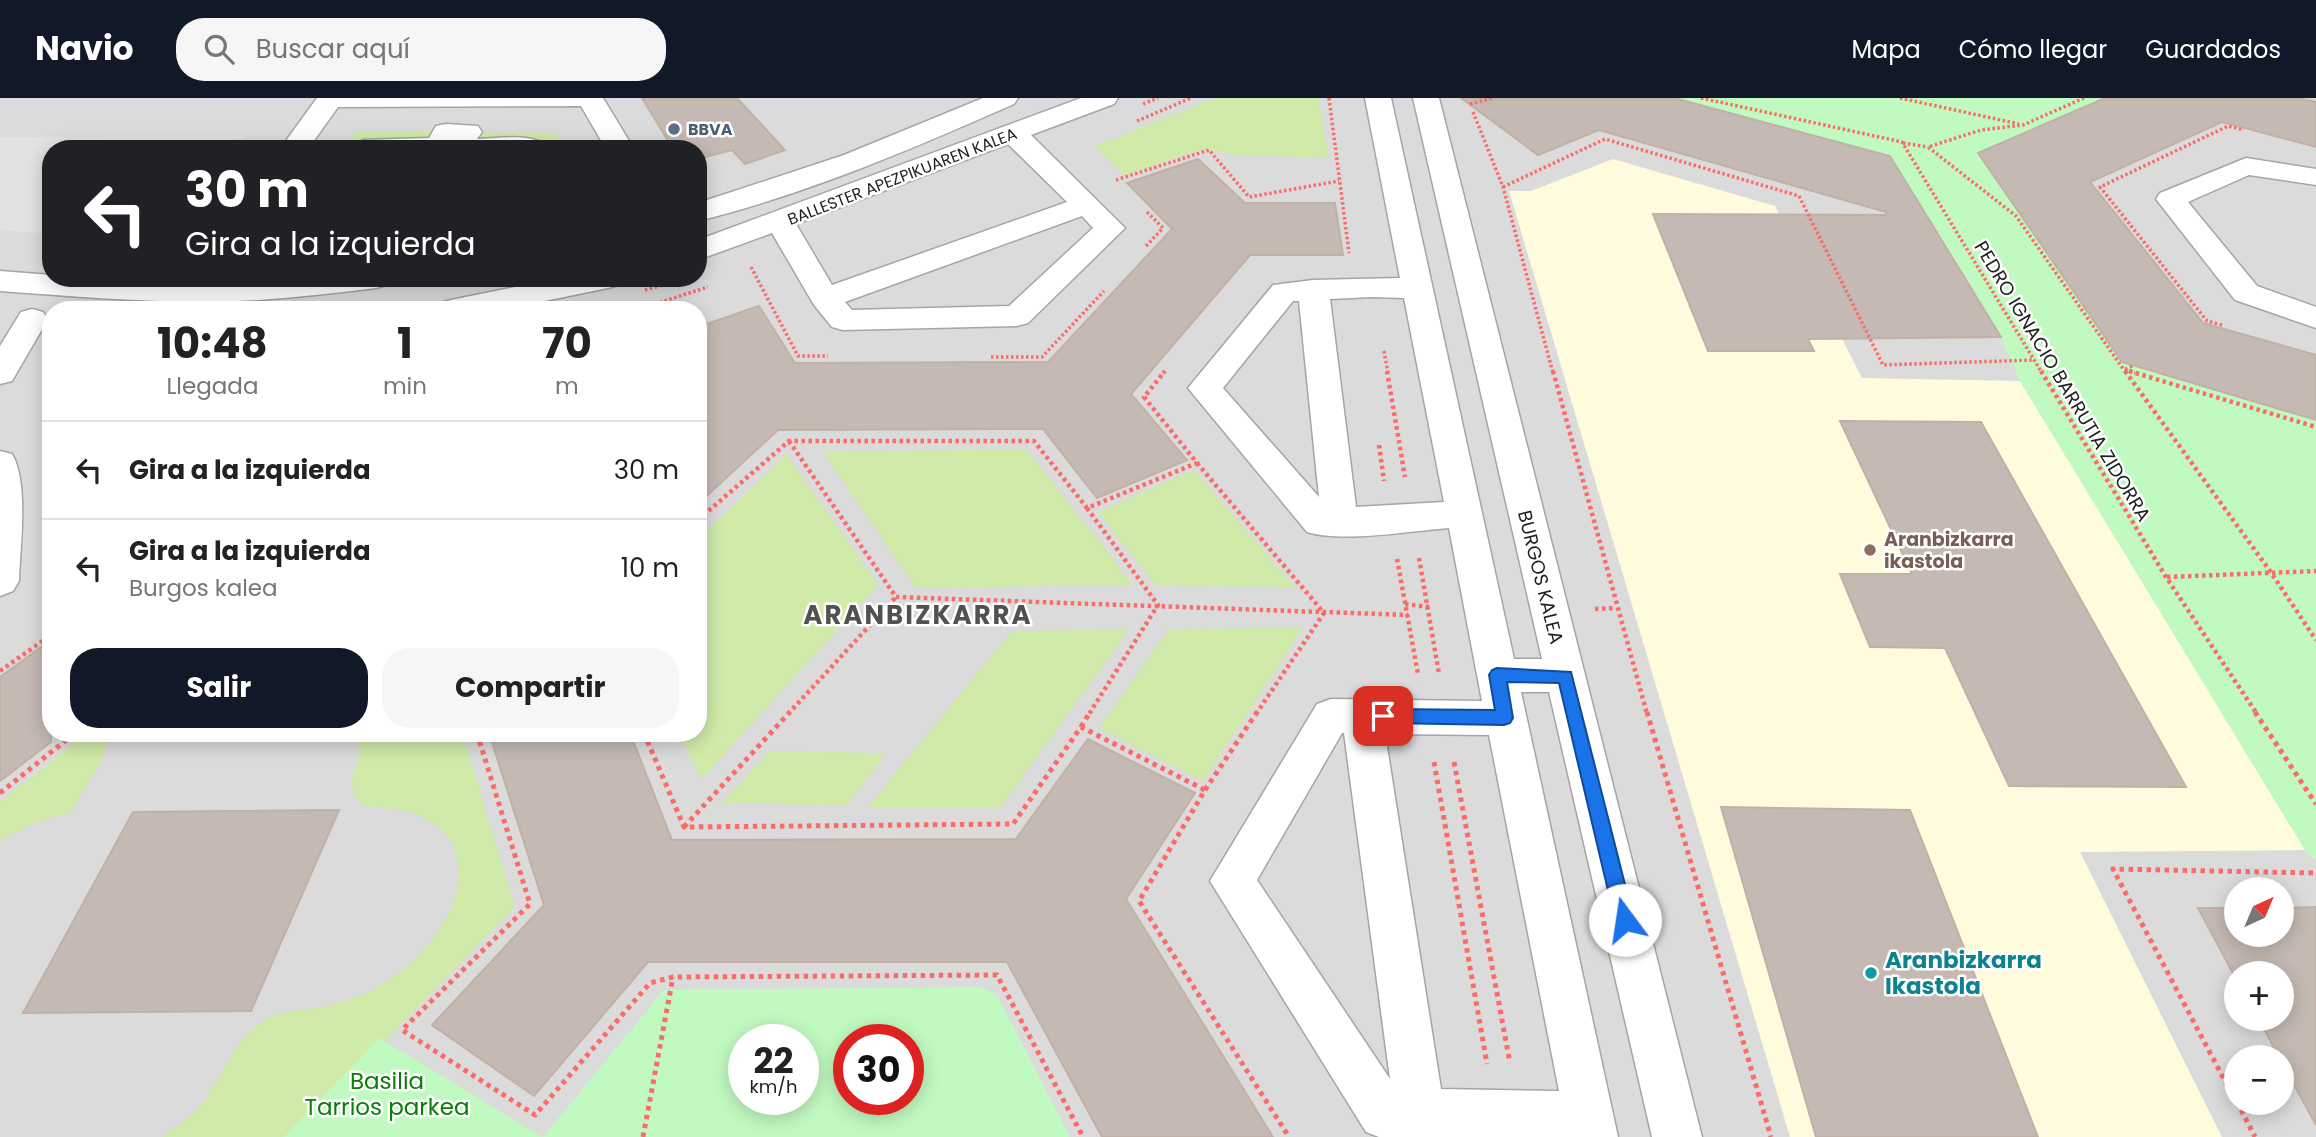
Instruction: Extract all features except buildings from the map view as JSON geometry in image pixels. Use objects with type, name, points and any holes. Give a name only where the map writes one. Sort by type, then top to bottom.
[{"type":"street","points":[[300,140],[330,99],[590,98],[615,140]]},
{"type":"street","name":"BALLESTER APEZPIKUAREN KALEA","points":[[707,209],[820,173],[925,134],[1004,98]]},
{"type":"street","name":"BALLESTER APEZPIKUAREN KALEA","points":[[707,248],[1105,98]]},
{"type":"street","points":[[1378,98],[1463,514],[1501,696],[1591,1127],[1508,1114],[1384,1114],[1232,881],[1331,716],[1436,715],[1501,696],[1565,676]]},
{"type":"street","name":"BURGOS KALEA","points":[[1426,98],[1677,1137]]},
{"type":"street","points":[[442,140],[446,132],[468,132],[462,140]]},
{"type":"street","points":[[780,222],[825,298],[843,320],[1017,316],[1110,228],[1014,134]]},
{"type":"street","points":[[2316,177],[2246,166],[2170,199],[2246,293],[2316,318]]},
{"type":"street","points":[[825,298],[1086,205]]},
{"type":"street","points":[[0,281],[42,284]]},
{"type":"street","points":[[72,287],[108,290],[161,287]]},
{"type":"street","points":[[237,287],[296,287]]},
{"type":"street","points":[[552,301],[575,299],[594,287]]},
{"type":"street","points":[[1418,289],[1363,287],[1284,292],[1205,387],[1320,522],[1463,514]]},
{"type":"street","points":[[1313,290],[1340,522]]},
{"type":"street","points":[[0,317],[41,320]]},
{"type":"street","points":[[0,373],[41,320]]},
{"type":"street","points":[[0,463],[0,581]]},
{"type":"street","points":[[1362,716],[1420,1114]]},
{"type":"path","points":[[1329,98],[1339,181],[1363,287],[1401,518],[1508,1114]]},
{"type":"path","points":[[1493,98],[1470,101],[1503,187],[1616,608],[1771,1137]]},
{"type":"path","points":[[1701,98],[1928,147],[2018,215],[2124,370],[2270,571],[2316,640]]},
{"type":"path","points":[[1900,98],[2023,125]]},
{"type":"path","points":[[1928,147],[1981,130],[2023,125],[2084,98]]},
{"type":"path","points":[[1503,187],[1605,139],[1799,196],[1883,365],[2034,360]]},
{"type":"path","name":"PEDRO IGNACIO BARRUTIA ZIDORRA","points":[[1902,142],[2166,577],[2316,804]]},
{"type":"path","points":[[1116,180],[1209,150],[1250,197],[1339,181]]},
{"type":"path","points":[[1170,366],[1144,397],[1196,463],[1324,613]]},
{"type":"path","points":[[2124,370],[2132,366]]},
{"type":"path","points":[[2124,370],[2316,427]]},
{"type":"path","points":[[1377,437],[1401,518],[1408,615],[1436,715],[1508,1114]]},
{"type":"path","points":[[789,441],[896,597]]},
{"type":"path","points":[[707,512],[789,441],[1034,441],[1158,604]]},
{"type":"path","points":[[1087,508],[1196,463]]},
{"type":"path","points":[[2166,577],[2316,571]]},
{"type":"path","points":[[684,827],[896,597],[1158,604],[1408,615]]},
{"type":"path","points":[[684,827],[1013,824],[1081,727],[1158,604]]},
{"type":"path","points":[[1289,1137],[1139,901],[1205,790],[1324,613]]},
{"type":"path","points":[[0,671],[42,641]]},
{"type":"path","points":[[1081,727],[1205,790]]},
{"type":"path","points":[[0,793],[64,742]]},
{"type":"path","points":[[480,742],[530,904],[402,1030],[535,1115],[650,983],[673,977],[996,975],[1083,1137]]},
{"type":"path","points":[[648,742],[684,827]]},
{"type":"path","points":[[2224,1078],[2113,869],[2316,873]]},
{"type":"path","points":[[643,1137],[673,977]]},
{"type":"path","points":[[2244,1115],[2255,1137]]},
{"type":"shaded area","points":[[0,98],[2316,98],[2316,1137],[0,1137]]},
{"type":"shaded area","points":[[246,136],[243,140],[42,140],[42,233],[0,230],[0,137]]},
{"type":"shaded area","name":"Aranbizkarra ikastola","points":[[1613,159],[1775,206],[1862,378],[2020,381],[2305,850],[2080,852],[2222,1137],[1790,1137],[1509,191],[1531,191]]},
{"type":"green space","points":[[1216,98],[1318,98],[1329,158],[1238,155],[1203,149],[1124,176],[1095,146]]},
{"type":"green space","points":[[1673,98],[2105,98],[1978,153],[2122,362],[2316,420],[2316,862],[2305,850],[2020,381],[2001,337],[1890,156]]},
{"type":"green space","points":[[356,132],[446,132],[442,140],[351,140]]},
{"type":"green space","points":[[468,132],[555,133],[560,140],[463,140]]},
{"type":"green space","points":[[1026,449],[1133,585],[916,588],[823,452]]},
{"type":"green space","points":[[786,454],[878,585],[701,780],[684,742],[707,742],[707,531]]},
{"type":"green space","points":[[1194,470],[1295,587],[1156,586],[1098,512]]},
{"type":"green space","points":[[1303,628],[1203,781],[1099,728],[1169,629]]},
{"type":"green space","points":[[1129,629],[1000,808],[867,808],[1012,631]]},
{"type":"green space","points":[[76,742],[106,742],[103,759],[70,813],[39,821],[0,840],[0,802]]},
{"type":"green space","points":[[360,742],[465,742],[515,906],[385,1041],[542,1137],[162,1137],[187,1118],[204,1100],[238,1046],[262,1022],[291,1011],[332,1005],[378,986],[399,973],[418,956],[448,915],[457,892],[459,869],[450,840],[434,824],[421,816],[400,809],[374,807],[359,801],[354,795],[352,781],[360,751]]},
{"type":"green space","points":[[770,751],[886,753],[847,806],[722,803]]},
{"type":"green space","points":[[980,987],[997,995],[1070,1137],[543,1137],[664,990]]},
{"type":"green space","name":"Basilia Tarrios parkea","points":[[379,1038],[384,1041],[542,1137],[284,1137]]},
{"type":"place","name":"BBVA","points":[[674,129]]},
{"type":"place","name":"Aranbizkarra ikastola","points":[[1870,550]]},
{"type":"place","name":"Aranbizkarra Ikastola","points":[[1871,973]]},
{"type":"district","name":"ARANBIZKARRA","points":[[918,615]]},
{"type":"route","points":[[1383,716],[1504,718],[1497,675],[1565,676],[1625,920]]}]
